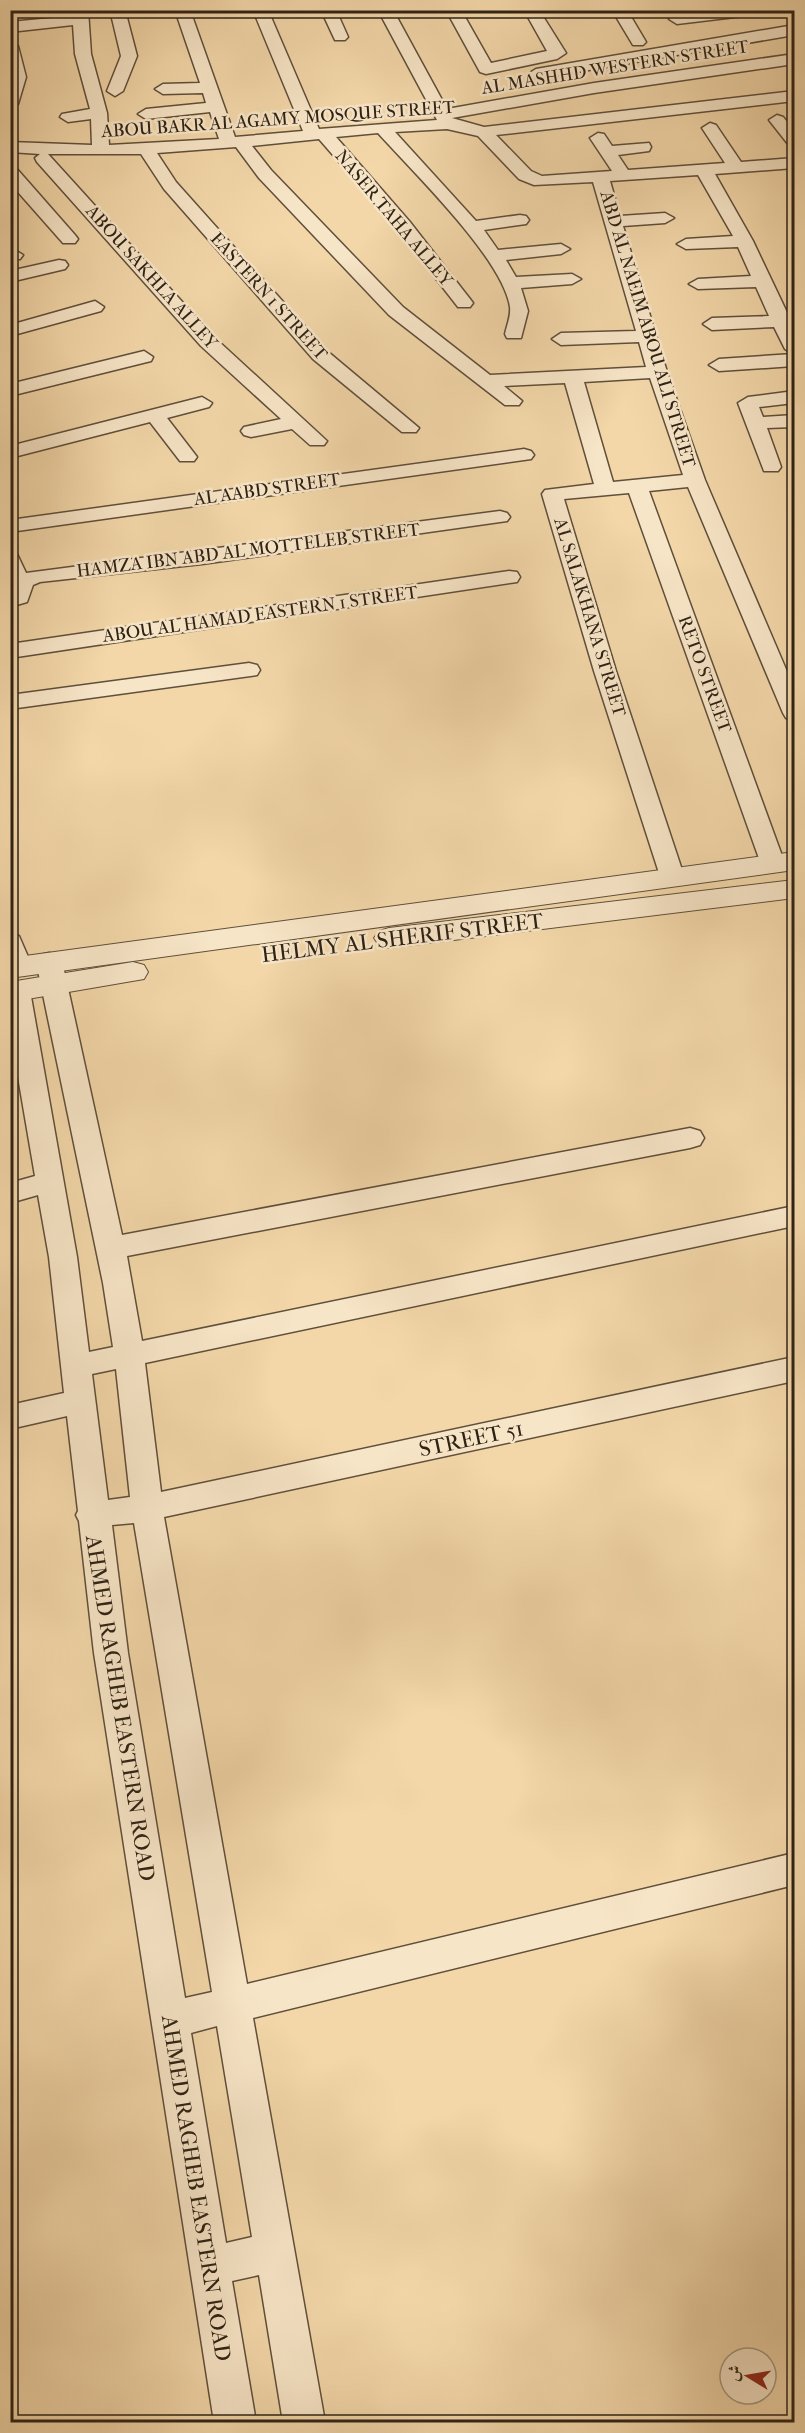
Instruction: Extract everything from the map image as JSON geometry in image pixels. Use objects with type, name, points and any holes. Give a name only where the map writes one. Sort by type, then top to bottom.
[{"type":"street","points":[[115,91],[129,56],[117,10]]},
{"type":"street","points":[[182,10],[215,107],[234,142],[396,310],[483,381],[512,401]]},
{"type":"street","name":"NASER TAHA ALLEY","points":[[260,10],[318,135],[404,226],[464,303]]},
{"type":"street","points":[[328,10],[340,37]]},
{"type":"street","points":[[385,10],[441,113],[467,94]]},
{"type":"street","points":[[453,10],[488,70]]},
{"type":"street","points":[[531,10],[557,54]]},
{"type":"street","points":[[619,10],[638,42]]},
{"type":"street","points":[[677,20],[752,10]]},
{"type":"street","points":[[762,10],[795,50]]},
{"type":"street","points":[[10,27],[85,14],[86,72],[99,113],[101,150]]},
{"type":"street","points":[[536,74],[778,31],[795,30]]},
{"type":"street","points":[[468,75],[484,74],[488,70],[557,54],[667,37]]},
{"type":"street","points":[[10,46],[18,77],[10,104]]},
{"type":"street","name":"AL MASHHD WESTERN STREET","points":[[441,113],[795,59]]},
{"type":"street","points":[[163,89],[209,88]]},
{"type":"street","points":[[484,132],[795,96]]},
{"type":"street","points":[[146,114],[215,107]]},
{"type":"street","points":[[68,117],[99,113]]},
{"type":"street","name":"ABOU BAKR AL AGAMY MOSQUE STREET","points":[[10,147],[50,155],[234,142],[383,129],[441,113],[484,132],[530,178],[550,181],[789,163]]},
{"type":"street","points":[[777,120],[795,140]]},
{"type":"street","points":[[710,128],[736,167]]},
{"type":"street","points":[[383,129],[471,227],[493,256],[519,304],[519,319],[514,334]]},
{"type":"street","points":[[623,175],[602,145],[644,147]]},
{"type":"street","name":"EASTERN 1 STREET","points":[[145,148],[170,185],[320,355],[408,428]]},
{"type":"street","points":[[50,155],[11,173],[69,239]]},
{"type":"street","name":"ABOU SAKHLA ALLEY","points":[[50,155],[76,191],[154,286],[210,344],[317,441]]},
{"type":"street","points":[[789,163],[795,184]]},
{"type":"street","points":[[704,170],[763,280],[784,312],[793,342]]},
{"type":"street","name":"ABD AL NAEIM ABOU ALI STREET","points":[[600,177],[657,372],[695,480],[795,713]]},
{"type":"street","points":[[613,222],[665,218]]},
{"type":"street","points":[[471,227],[520,220]]},
{"type":"street","points":[[686,244],[744,241]]},
{"type":"street","points":[[493,256],[561,249]]},
{"type":"street","points":[[10,277],[59,265]]},
{"type":"street","points":[[509,283],[572,279]]},
{"type":"street","points":[[698,284],[763,280]]},
{"type":"street","points":[[10,331],[95,307]]},
{"type":"street","points":[[712,324],[784,312]]},
{"type":"street","points":[[561,339],[647,336]]},
{"type":"street","points":[[10,390],[144,357]]},
{"type":"street","points":[[718,365],[795,360]]},
{"type":"street","points":[[483,381],[657,372]]},
{"type":"street","points":[[573,377],[605,488]]},
{"type":"street","points":[[771,467],[748,403],[795,397]]},
{"type":"street","points":[[10,452],[202,403]]},
{"type":"street","points":[[154,415],[187,457]]},
{"type":"street","points":[[755,423],[795,421]]},
{"type":"street","points":[[251,431],[297,422]]},
{"type":"street","name":"AL AABD STREET","points":[[10,526],[524,455]]},
{"type":"street","name":"AL SALAKHANA STREET","points":[[672,876],[605,672],[552,494],[695,480]]},
{"type":"street","name":"RETO STREET","points":[[637,485],[784,863]]},
{"type":"street","name":"HAMZA IBN ABD AL MOTTELEB STREET","points":[[13,579],[23,581],[37,576],[202,558],[500,517]]},
{"type":"street","name":"ABOU AL HAMAD EASTERN 1 STREET","points":[[10,651],[510,577]]},
{"type":"street","points":[[10,702],[249,670]]},
{"type":"street","points":[[304,2422],[147,1508],[129,1355],[111,1248],[24,972],[672,876],[784,863]]},
{"type":"street","name":"HELMY AL SHERIF STREET","points":[[24,972],[203,962],[795,889]]},
{"type":"street","name":"AHMED RAGHEB EASTERN ROAD","points":[[24,972],[49,1182],[63,1257],[92,1515],[235,2422]]},
{"type":"street","points":[[111,1248],[690,1138]]},
{"type":"street","points":[[10,1193],[49,1182]]},
{"type":"street","points":[[76,1366],[795,1216]]},
{"type":"street","name":"STREET 51","points":[[92,1515],[147,1508],[795,1369]]},
{"type":"street","points":[[10,1417],[80,1401]]},
{"type":"street","points":[[170,2020],[795,1869]]},
{"type":"street","points":[[211,2266],[274,2252]]}]
